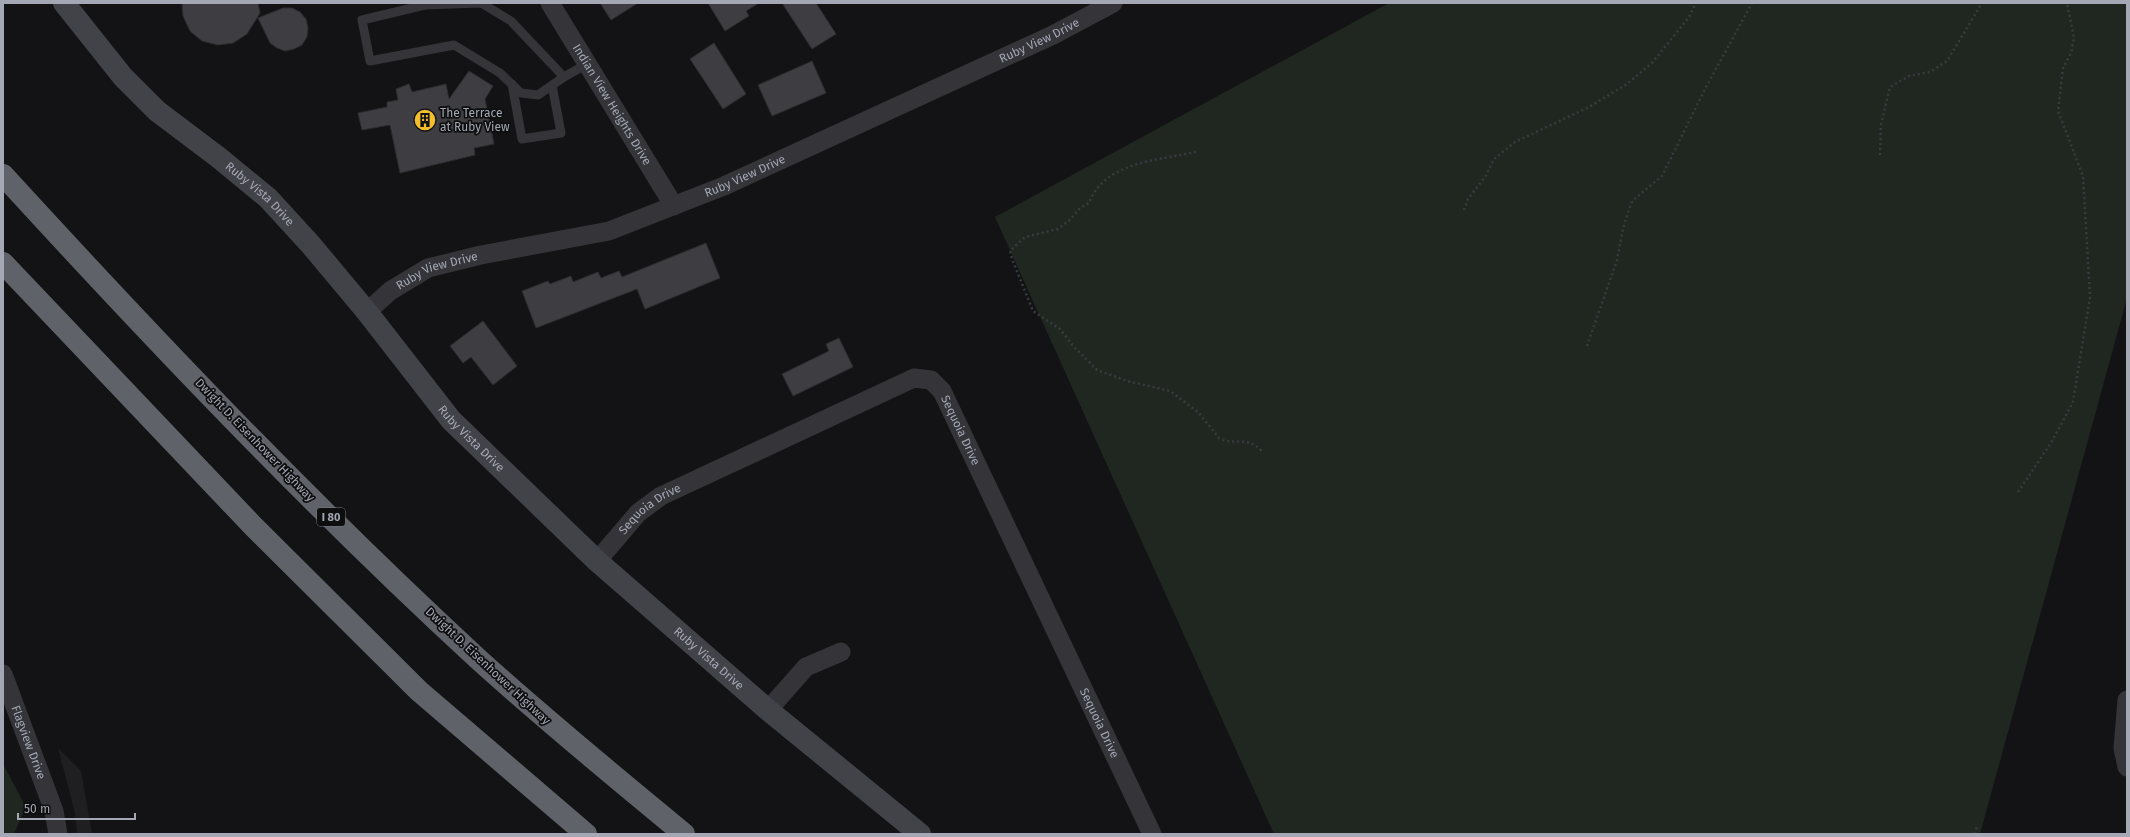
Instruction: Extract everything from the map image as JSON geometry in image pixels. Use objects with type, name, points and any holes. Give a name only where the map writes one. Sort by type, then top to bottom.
[{"type":"highway","name":"Dwight D. Eisenhower Highway","points":[[3,175],[296,484],[476,657],[568,739],[684,834]]},
{"type":"highway","points":[[3,263],[253,526],[419,691],[586,834]]},
{"type":"street","name":"Ruby Vista Drive","points":[[64,3],[124,78],[157,111],[218,157],[268,198],[311,245],[367,312],[451,420],[597,561],[768,710],[920,834]]},
{"type":"street","name":"Indian View Heights Drive","points":[[550,3],[674,206]]},
{"type":"street","name":"Ruby View Drive","points":[[367,312],[390,291],[428,268],[481,255],[609,231],[724,186],[1046,38],[1113,3]]},
{"type":"street","name":"Sequoia Drive","points":[[597,561],[638,513],[661,496],[914,378],[931,380],[942,391],[1152,834]]},
{"type":"street","points":[[768,710],[806,667],[841,652]]},
{"type":"street","name":"Flagview Drive","points":[[3,674],[54,811],[58,834]]},
{"type":"street","points":[[2127,700],[2123,748],[2127,767]]},
{"type":"lane","points":[[564,76],[511,21],[481,3],[425,5],[362,20],[370,61],[454,45],[500,73],[521,93],[538,95],[564,76],[587,64]]},
{"type":"lane","points":[[512,84],[522,139],[562,133],[552,85]]},
{"type":"path","points":[[1464,210],[1468,199],[1484,177],[1494,159],[1515,142],[1589,107],[1627,84],[1652,63],[1689,17],[1696,3]]},
{"type":"path","points":[[1586,346],[1617,260],[1623,228],[1632,201],[1662,176],[1705,89],[1752,3]]},
{"type":"path","points":[[1880,155],[1881,125],[1890,87],[1909,76],[1930,72],[1947,62],[1982,3]]},
{"type":"path","points":[[2018,492],[2052,443],[2073,402],[2090,297],[2090,275],[2087,259],[2083,176],[2058,111],[2063,68],[2071,53],[2074,38],[2067,3]]},
{"type":"path","points":[[1196,152],[1145,162],[1118,171],[1093,191],[1089,203],[1080,208],[1058,229],[1026,237],[1010,251],[1034,311],[1060,329],[1074,347],[1097,370],[1127,381],[1170,391],[1198,412],[1219,438],[1224,440],[1248,441],[1263,452]]},
{"type":"path","points":[[1974,834],[1978,825]]},
{"type":"shaded area","points":[[1389,3],[2127,3],[2127,298],[1980,834],[1274,834],[995,217]]},
{"type":"shaded area","points":[[58,748],[81,771],[92,834],[77,834],[75,813]]},
{"type":"shaded area","points":[[3,764],[26,807],[14,834],[3,834]]},
{"type":"building","points":[[182,3],[258,3],[260,13],[247,34],[233,43],[218,45],[202,41],[190,31],[183,16]]},
{"type":"building","points":[[600,3],[638,3],[611,20]]},
{"type":"building","points":[[708,3],[759,3],[746,11],[749,16],[725,31]]},
{"type":"building","points":[[782,3],[816,3],[836,34],[812,49]]},
{"type":"building","points":[[283,8],[292,8],[300,12],[306,19],[308,28],[307,37],[302,45],[285,51],[270,43],[258,18]]},
{"type":"building","points":[[714,43],[746,94],[723,109],[690,59]]},
{"type":"building","points":[[812,61],[826,93],[772,116],[758,85]]},
{"type":"building","name":"The Terrace at Ruby View","points":[[469,71],[493,86],[485,99],[494,144],[474,148],[475,155],[400,173],[390,125],[362,130],[358,113],[387,107],[387,102],[398,100],[396,89],[409,84],[412,92],[446,84],[449,99]]},
{"type":"building","points":[[706,243],[720,278],[645,309],[637,289],[536,328],[522,291],[548,281],[550,284],[571,276],[573,282],[598,272],[601,278],[619,271],[622,277]]},
{"type":"building","points":[[483,321],[517,366],[493,385],[471,357],[463,363],[450,346]]},
{"type":"building","points":[[839,338],[853,367],[793,396],[782,374],[829,351],[826,344]]},
{"type":"place","name":"The Terrace at Ruby View","points":[[425,120]]}]
